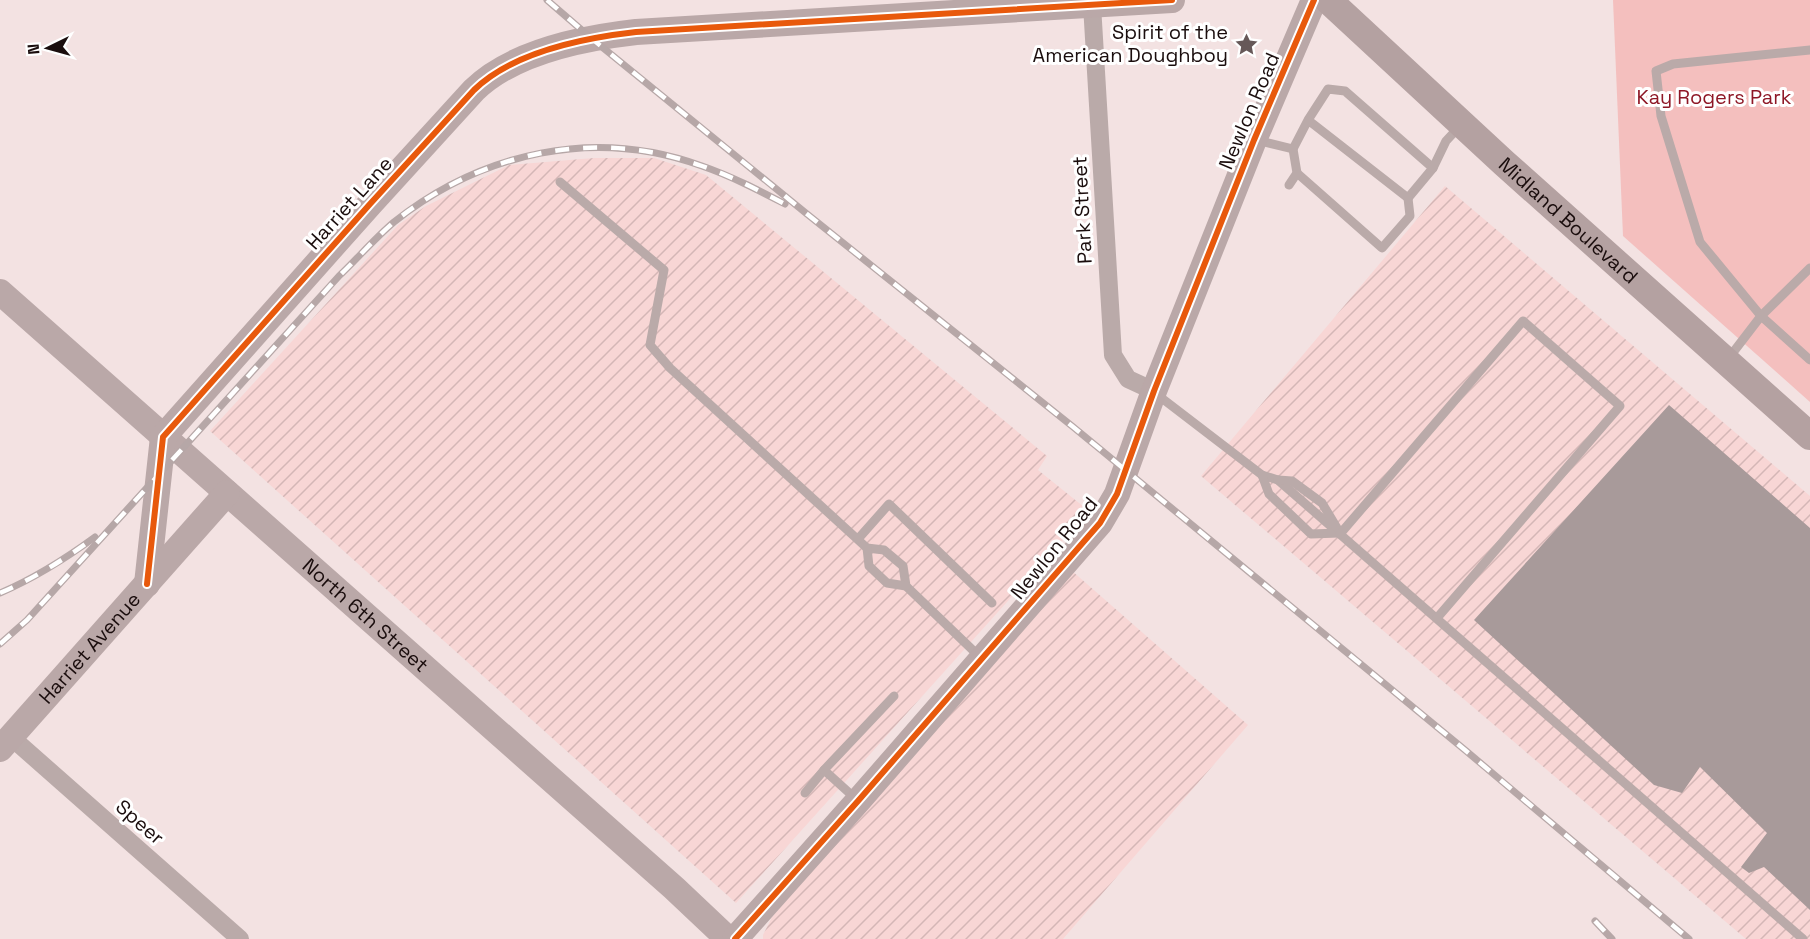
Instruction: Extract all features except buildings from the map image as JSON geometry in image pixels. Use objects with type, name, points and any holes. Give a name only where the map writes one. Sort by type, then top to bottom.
[{"type":"main road","name":"Midland Boulevard","points":[[1328,0],[1462,124],[1810,436]]},
{"type":"street","name":"Harriet Lane","points":[[163,437],[370,204],[483,82],[511,64],[591,38],[636,32],[1093,2],[1172,0]]},
{"type":"street","name":"Newlon Road","points":[[735,939],[1100,523],[1117,494],[1154,392],[1254,140],[1314,0]]},
{"type":"street","name":"Park Street","points":[[1093,2],[1113,355],[1128,379],[1154,392]]},
{"type":"street","name":"North 6th Street","points":[[0,292],[665,880],[728,939]]},
{"type":"street","points":[[147,584],[163,437]]},
{"type":"street","name":"Harriet Avenue","points":[[6,743],[227,493]]},
{"type":"street","name":"Speer","points":[[6,743],[240,939]]},
{"type":"lane","points":[[1810,50],[1673,64],[1656,71],[1661,116],[1700,242],[1761,316],[1810,360]]},
{"type":"lane","points":[[1308,120],[1408,198],[1410,216],[1382,248],[1297,173],[1293,149],[1308,120],[1328,89],[1345,91],[1433,168]]},
{"type":"lane","points":[[1408,198],[1433,168],[1446,141],[1462,124]]},
{"type":"lane","points":[[1254,140],[1293,149]]},
{"type":"lane","points":[[1289,185],[1297,173]]},
{"type":"lane","points":[[560,182],[664,270],[650,345],[670,368],[867,548],[884,550],[903,566],[906,586]]},
{"type":"lane","points":[[1726,361],[1761,316],[1810,268]]},
{"type":"lane","points":[[1262,475],[1269,494],[1311,534],[1340,533],[1522,321],[1620,406],[1437,618]]},
{"type":"lane","points":[[1154,392],[1262,475],[1278,480],[1803,939]]},
{"type":"lane","points":[[858,539],[889,504],[992,603]]},
{"type":"lane","points":[[867,548],[869,566],[875,572],[887,583],[906,586],[982,660]]},
{"type":"lane","points":[[805,793],[894,696]]},
{"type":"lane","points":[[824,770],[858,801]]},
{"type":"shaded area","points":[[594,158],[654,158],[706,175],[1047,456],[1038,470],[1089,511],[736,903],[210,431],[398,225],[426,206],[509,165]]},
{"type":"shaded area","points":[[1445,186],[1810,496],[1810,939],[1746,939],[1201,476]]},
{"type":"shaded area","points":[[1071,570],[1248,725],[1063,939],[763,939],[772,917]]},
{"type":"green space","name":"Kay Rogers Park","points":[[1613,0],[1810,0],[1810,402],[1623,236]]},
{"type":"railway","points":[[547,0],[807,214],[1072,426],[1465,750],[1689,939]]},
{"type":"railway","points":[[0,644],[27,620],[339,276],[394,222],[428,198],[464,178],[502,163],[541,153],[581,148],[621,148],[662,154],[702,166],[785,204]]},
{"type":"railway","points":[[0,593],[49,568],[95,537]]},
{"type":"railway","points":[[1595,921],[1612,939]]},
{"type":"cycle path","points":[[147,584],[163,437],[474,90],[508,66],[572,43],[636,32],[1172,0]]},
{"type":"cycle path","points":[[735,939],[1100,523],[1117,494],[1154,391],[1254,140],[1314,0]]},
{"type":"place","name":"Spirit of the American Doughboy","points":[[1246,44]]}]
